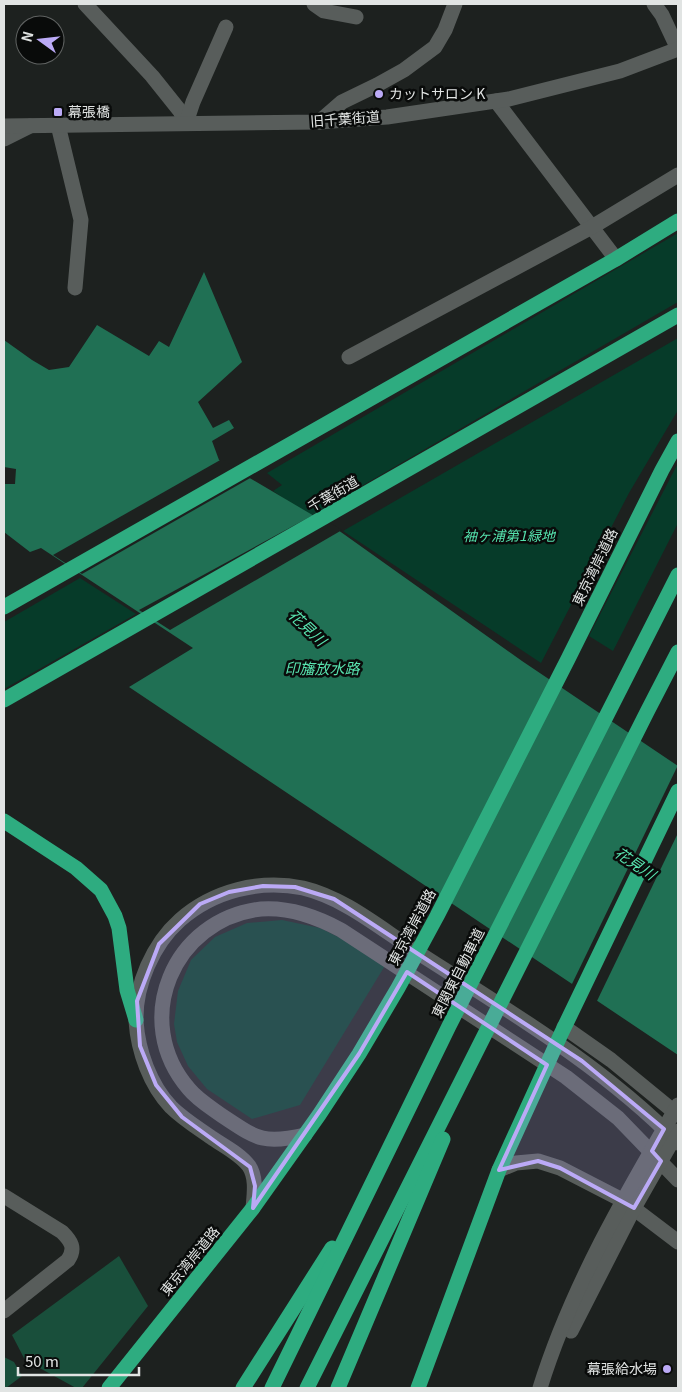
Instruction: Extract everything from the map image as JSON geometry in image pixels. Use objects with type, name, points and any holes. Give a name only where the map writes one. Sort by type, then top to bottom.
[{"type":"highway","points":[[4,606],[616,259],[678,221]]},
{"type":"highway","name":"千葉街道","points":[[4,700],[678,315]]},
{"type":"highway","name":"東京湾岸道路","points":[[110,1388],[253,1208],[305,1136],[360,1054],[398,988],[678,441]]},
{"type":"highway","name":"東関東自動車道","points":[[272,1388],[449,1026],[678,576]]},
{"type":"highway","points":[[307,1388],[646,712],[678,652]]},
{"type":"highway","points":[[418,1388],[499,1170],[564,1026],[678,791]]},
{"type":"highway","points":[[4,821],[76,868],[100,890],[115,916],[119,928],[128,990],[136,1020]]},
{"type":"highway","points":[[338,1388],[446,1133],[455,1096]]},
{"type":"highway","points":[[243,1388],[331,1249],[350,1230]]},
{"type":"street","points":[[84,4],[152,76],[180,111],[186,122]]},
{"type":"street","points":[[314,4],[324,11],[356,17]]},
{"type":"street","points":[[319,122],[342,102],[377,86],[404,70],[435,46],[445,30],[455,4]]},
{"type":"street","points":[[654,4],[662,15],[678,49]]},
{"type":"street","points":[[186,122],[226,27]]},
{"type":"street","name":"旧千葉街道","points":[[4,126],[186,122],[319,122],[387,117],[509,99],[620,72],[678,49]]},
{"type":"street","points":[[496,101],[616,259]]},
{"type":"street","points":[[58,125],[81,220],[75,288]]},
{"type":"street","points":[[4,138],[30,126]]},
{"type":"street","points":[[349,358],[592,227],[678,175]]},
{"type":"street","points":[[253,1208],[255,1186],[250,1167],[242,1158],[182,1117],[163,1098],[143,1058],[136,1020],[138,1001],[146,972],[159,944],[192,910],[214,897],[244,888],[273,885],[306,889],[334,899],[582,1061],[635,1102],[678,1143]]},
{"type":"street","points":[[305,1136],[277,1141],[267,1140],[246,1131],[210,1108],[189,1089],[174,1066],[167,1050],[162,1022],[162,1009],[166,988],[174,966],[186,949],[197,938],[232,916],[262,909],[280,910],[308,916],[341,930],[566,1077],[618,1118],[678,1180]]},
{"type":"street","points":[[542,1388],[589,1294],[629,1204],[676,1116],[611,1060],[564,1026]]},
{"type":"street","points":[[499,1170],[516,1163],[538,1161],[560,1168],[629,1204],[678,1242]]},
{"type":"street","points":[[4,1196],[62,1232],[73,1246],[68,1260],[4,1311]]},
{"type":"highlighted area","points":[[263,886],[295,887],[334,899],[582,1061],[664,1129],[652,1151],[661,1161],[634,1208],[560,1168],[538,1161],[499,1170],[547,1065],[407,972],[359,1054],[253,1208],[255,1186],[250,1167],[182,1117],[156,1085],[140,1046],[137,1001],[159,944],[200,904],[229,892]]},
{"type":"green space","points":[[678,233],[678,302],[310,516],[273,491],[282,485],[267,473]]},
{"type":"green space","name":"袖ヶ浦第1緑地","points":[[678,338],[678,410],[629,493],[541,663],[343,531]]},
{"type":"green space","points":[[678,463],[678,523],[613,651],[589,636]]},
{"type":"green space","points":[[80,578],[136,614],[4,689],[4,622]]},
{"type":"green space","points":[[282,920],[320,928],[371,953],[386,964],[300,1105],[252,1119],[207,1089],[188,1066],[177,1042],[174,1024],[178,991],[191,960],[215,937],[247,923]]},
{"type":"shaded area","points":[[119,1256],[148,1306],[82,1388],[76,1388],[25,1360],[12,1335]]},
{"type":"shaded area","points":[[4,1357],[14,1362],[22,1376],[6,1388],[4,1388]]},
{"type":"water","name":"印旛放水路","points":[[204,272],[242,362],[198,402],[213,428],[229,420],[234,428],[212,441],[219,460],[338,530],[522,661],[678,766],[678,1055],[129,687],[193,648],[41,548],[30,552],[4,532],[4,484],[15,484],[16,469],[4,467],[4,340],[49,370],[69,367],[97,325],[149,356],[159,341],[169,347]]},
{"type":"pier","points":[[222,459],[252,477],[82,574],[53,555]]},
{"type":"pier","points":[[315,514],[342,530],[170,630],[139,610]]},
{"type":"pier","points":[[678,765],[678,833],[596,1003],[571,986]]},
{"type":"place","name":"カットサロン K","points":[[379,94]]},
{"type":"place","name":"幕張橋","points":[[58,112]]},
{"type":"place","name":"幕張給水場","points":[[667,1369]]},
{"type":"water label","name":"花見川","points":[[307,628]]},
{"type":"water label","name":"花見川","points":[[635,864]]}]
